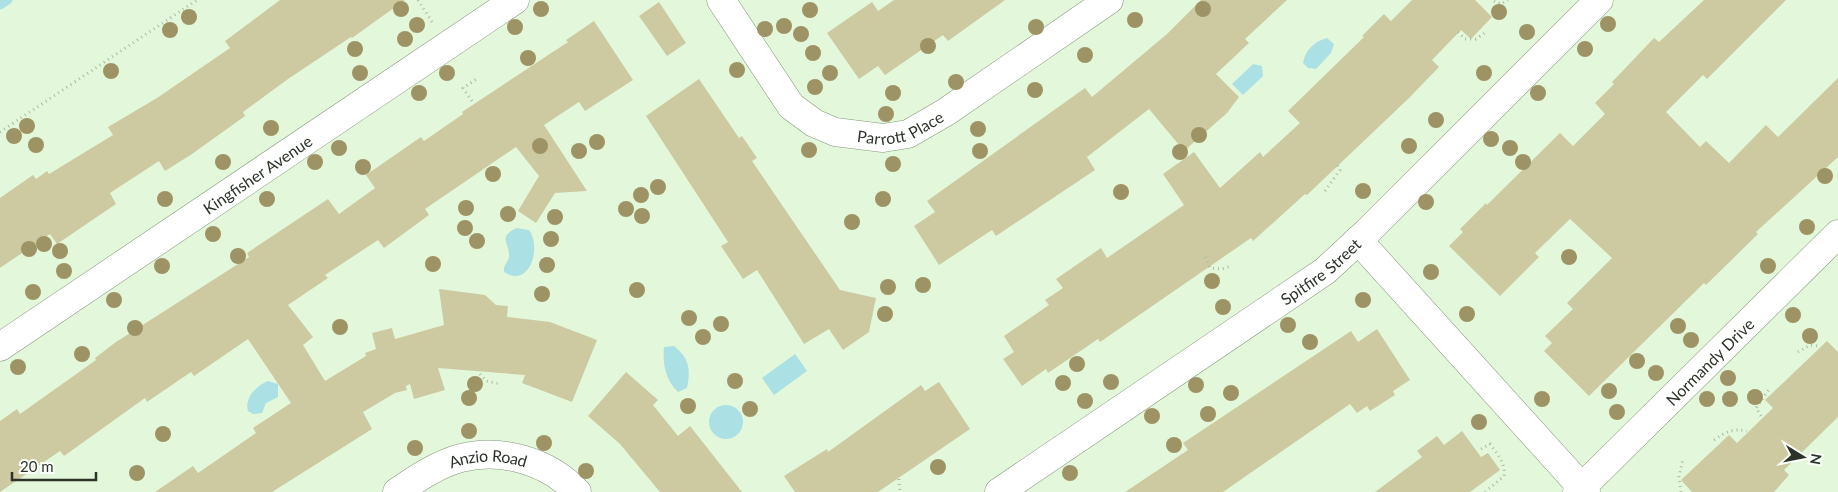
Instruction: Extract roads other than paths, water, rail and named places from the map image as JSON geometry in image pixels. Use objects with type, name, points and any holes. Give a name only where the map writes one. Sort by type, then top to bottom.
[{"type":"street","name":"Kingfisher Avenue","points":[[0,348],[515,0]]},
{"type":"street","name":"Parrott Place","points":[[721,0],[791,106],[814,123],[835,132],[883,138],[908,134],[946,112],[1109,0]]},
{"type":"street","name":"Spitfire Street","points":[[999,492],[1325,271],[1599,0]]},
{"type":"street","name":"Normandy Drive","points":[[1358,240],[1581,491],[1838,234]]},
{"type":"street","name":"Anzio Road","points":[[396,492],[425,473],[460,458],[484,455],[508,455],[527,460],[565,480],[577,492]]},
{"type":"water","points":[[1327,38],[1334,44],[1331,53],[1316,69],[1308,68],[1303,63],[1308,50],[1318,41]]},
{"type":"water","points":[[1253,64],[1262,66],[1263,76],[1243,95],[1232,84]]},
{"type":"water","points":[[516,228],[529,230],[533,237],[534,255],[527,271],[521,275],[513,276],[504,272],[504,268],[509,257],[506,238]]},
{"type":"water","points":[[674,346],[683,355],[689,370],[687,388],[678,392],[670,383],[664,360],[664,347]]},
{"type":"water","points":[[795,354],[807,371],[774,395],[762,378]]},
{"type":"water","points":[[268,381],[278,384],[278,397],[266,403],[262,413],[253,414],[248,411],[249,397],[255,389]]},
{"type":"water","points":[[726,405],[733,406],[738,410],[742,415],[742,429],[738,434],[733,438],[726,439],[719,438],[714,434],[710,429],[709,422],[710,415],[714,410],[719,406]]},
{"type":"waterway","points":[[0,5],[8,0]]}]
